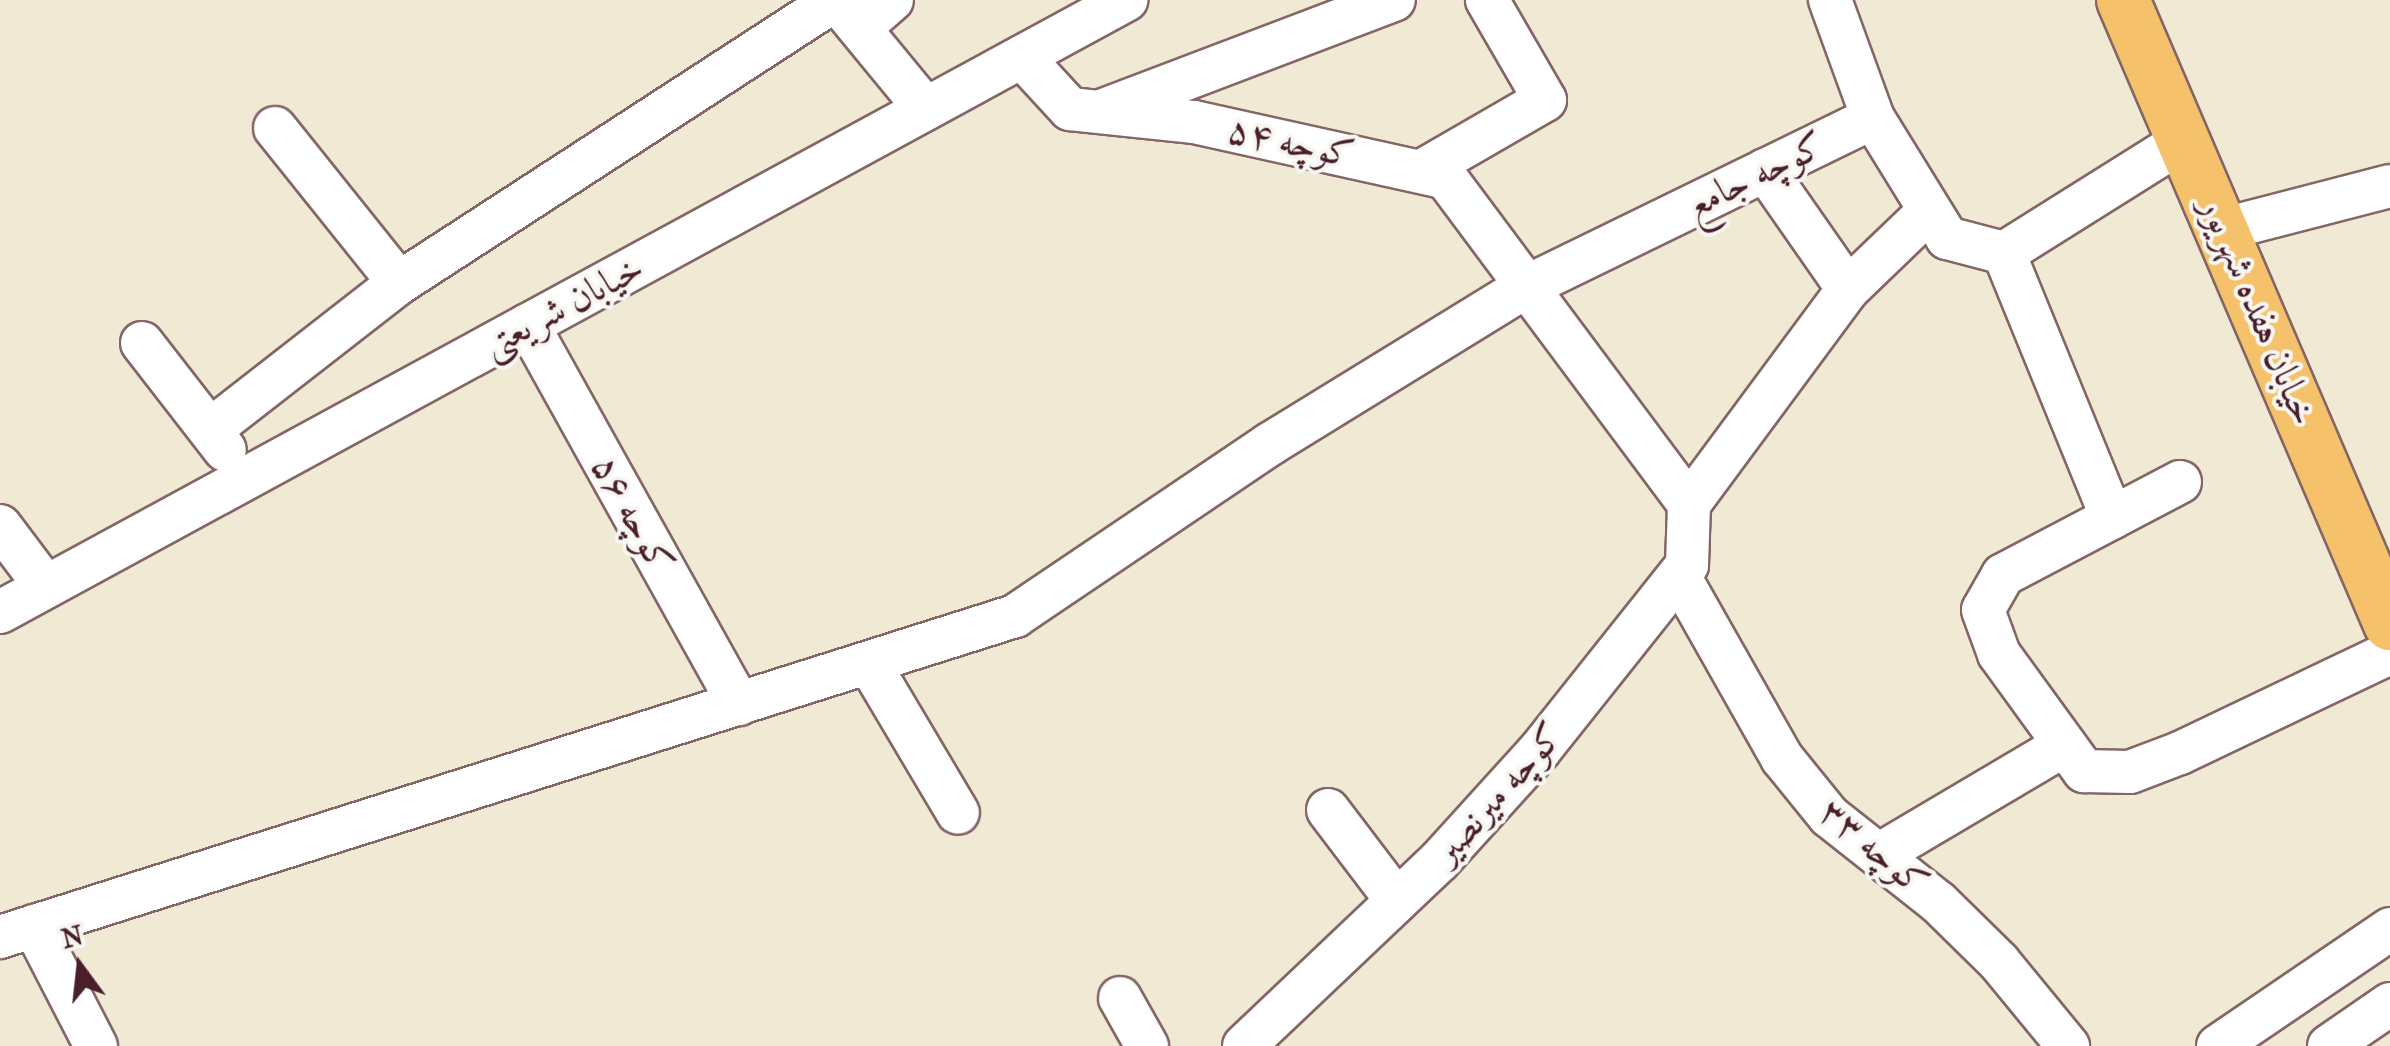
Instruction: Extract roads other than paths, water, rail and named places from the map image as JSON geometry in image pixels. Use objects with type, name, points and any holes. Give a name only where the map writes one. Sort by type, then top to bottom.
[{"type":"main road","name":"خیابان هفده شهریور","points":[[2123,0],[2186,139],[2390,624]]},
{"type":"street","name":"خیابان شریعتی","points":[[0,612],[1126,0]]},
{"type":"street","points":[[1098,112],[1393,0]]},
{"type":"street","points":[[1422,171],[1545,100],[1487,0]]},
{"type":"street","points":[[1830,0],[1873,118],[1947,238],[2004,253],[2186,139]]},
{"type":"street","points":[[210,430],[399,283],[856,7],[926,109]]},
{"type":"street","name":"کوچه ۵۴","points":[[1022,56],[1070,109],[1194,122],[1446,178],[1524,288],[1689,504]]},
{"type":"street","name":"کوچه جامع","points":[[17,932],[1015,616],[1270,444],[1524,288],[1873,118]]},
{"type":"street","points":[[275,128],[399,283]]},
{"type":"street","points":[[1765,170],[1848,289]]},
{"type":"street","points":[[2224,229],[2390,186]]},
{"type":"street","points":[[1689,504],[1848,289],[1928,212]]},
{"type":"street","points":[[2004,253],[2112,518]]},
{"type":"street","name":"کوچه ۵۶","points":[[528,325],[738,704]]},
{"type":"street","points":[[142,343],[246,478]]},
{"type":"street","points":[[2180,482],[2003,575],[1983,610],[2000,654],[2061,747],[2084,772],[2130,772],[2278,710],[2390,652]]},
{"type":"street","name":"کوچه میرنصیر","points":[[1244,1046],[1396,901],[1539,752],[1687,565],[1689,504]]},
{"type":"street","points":[[0,526],[46,587]]},
{"type":"street","name":"کوچه ۳۳","points":[[1679,576],[1782,758],[1829,816],[1882,853],[2000,962],[2068,1046]]},
{"type":"street","points":[[869,663],[958,813]]},
{"type":"street","points":[[1882,853],[2061,747]]},
{"type":"street","points":[[1328,810],[1396,901]]},
{"type":"street","points":[[2218,1046],[2390,930]]},
{"type":"street","points":[[17,932],[96,1046]]},
{"type":"street","points":[[2329,1046],[2382,1010],[2339,964]]},
{"type":"street","points":[[1120,998],[1148,1046]]}]
